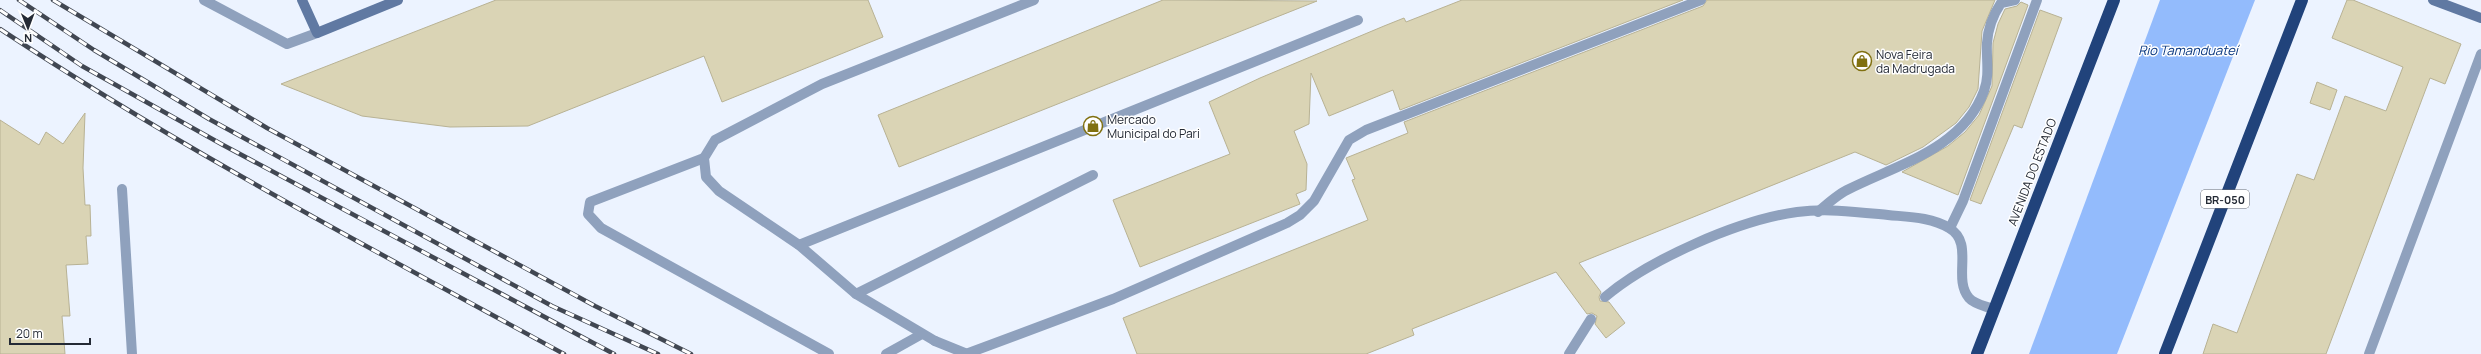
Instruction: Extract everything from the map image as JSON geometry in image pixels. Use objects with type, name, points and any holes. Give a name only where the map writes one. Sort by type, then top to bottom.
[{"type":"highway","name":"BR-050","points":[[2165,354],[2302,0]]},
{"type":"highway","name":"AVENIDA DO ESTADO","points":[[1977,354],[1993,309],[2115,1]]},
{"type":"street","points":[[204,0],[287,44],[398,0]]},
{"type":"street","points":[[302,0],[316,33]]},
{"type":"street","points":[[1034,0],[822,84],[715,140],[704,158],[706,177],[719,191],[799,245],[856,294],[922,334],[967,354],[1113,299],[1287,223],[1300,215],[1314,201],[1349,140],[1366,130],[1701,0]]},
{"type":"street","points":[[1818,212],[1846,190],[1891,172],[1945,142],[1965,123],[1984,90],[1988,68],[1987,42],[1991,19],[2001,1],[2014,0]]},
{"type":"street","points":[[1950,228],[1963,202],[2037,0]]},
{"type":"street","points":[[2433,0],[2481,18]]},
{"type":"street","points":[[799,245],[1358,20]]},
{"type":"street","points":[[2369,354],[2481,54]]},
{"type":"street","points":[[704,158],[590,202],[588,214],[601,228],[829,354]]},
{"type":"street","points":[[856,294],[1093,175]]},
{"type":"street","points":[[122,189],[132,354]]},
{"type":"street","points":[[1605,297],[1664,258],[1756,220],[1798,212],[1852,211],[1933,221],[1950,228],[1957,235],[1963,249],[1964,291],[1969,298],[1993,309]]},
{"type":"street","points":[[1570,354],[1591,319]]},
{"type":"street","points":[[886,354],[922,334]]},
{"type":"water","name":"Rio Tamanduateí","points":[[2160,0],[2255,0],[2117,354],[2029,354]]},
{"type":"building","points":[[496,0],[868,0],[883,37],[722,102],[704,56],[528,126],[450,127],[362,116],[281,84]]},
{"type":"building","points":[[1163,0],[1317,1],[899,167],[878,115]]},
{"type":"building","points":[[1462,0],[1683,0],[1400,110],[1393,90],[1329,116],[1311,73],[1309,124],[1294,131],[1307,164],[1306,190],[1296,194],[1300,204],[1140,267],[1113,200],[1230,154],[1209,102],[1260,78],[1384,26],[1404,18],[1406,22]]},
{"type":"building","points":[[1707,0],[1995,0],[1982,31],[1978,89],[1969,107],[1956,123],[1923,147],[1886,165],[1855,152],[1579,263],[1601,292],[1599,297],[1600,301],[1609,302],[1625,323],[1606,338],[1595,324],[1597,316],[1592,313],[1587,314],[1556,272],[1412,329],[1414,335],[1366,354],[1137,354],[1123,318],[1368,220],[1352,180],[1355,179],[1346,158],[1408,133],[1404,122],[1703,6]]},
{"type":"building","points":[[2347,0],[2353,0],[2461,44],[2445,84],[2430,78],[2326,354],[2203,354],[2213,324],[2237,333],[2297,174],[2314,180],[2345,96],[2386,111],[2403,67],[2332,38]]},
{"type":"building","points":[[2021,2],[2028,5],[1958,195],[1902,172],[1948,146],[1965,132],[1979,115],[1992,86],[1993,43],[1998,24],[2005,9],[2017,6]]},
{"type":"building","points":[[2040,10],[2062,18],[2022,128],[2014,125],[1981,204],[1970,200]]},
{"type":"building","points":[[2317,82],[2337,90],[2330,110],[2310,103]]},
{"type":"building","points":[[85,113],[83,168],[85,205],[90,205],[91,236],[86,236],[88,264],[66,265],[70,316],[62,316],[65,354],[0,354],[0,120],[39,145],[46,132],[63,144]]},
{"type":"railway","points":[[19,0],[94,50],[209,119],[552,306],[658,354]]},
{"type":"railway","points":[[53,0],[267,128],[595,306],[691,354]]},
{"type":"railway","points":[[0,10],[82,66],[223,145],[614,354]]},
{"type":"railway","points":[[0,29],[138,116],[279,198],[564,354]]},
{"type":"place","name":"Nova Feira da Madrugada","points":[[1862,61]]},
{"type":"place","name":"Mercado Municipal do Pari","points":[[1093,126]]}]
